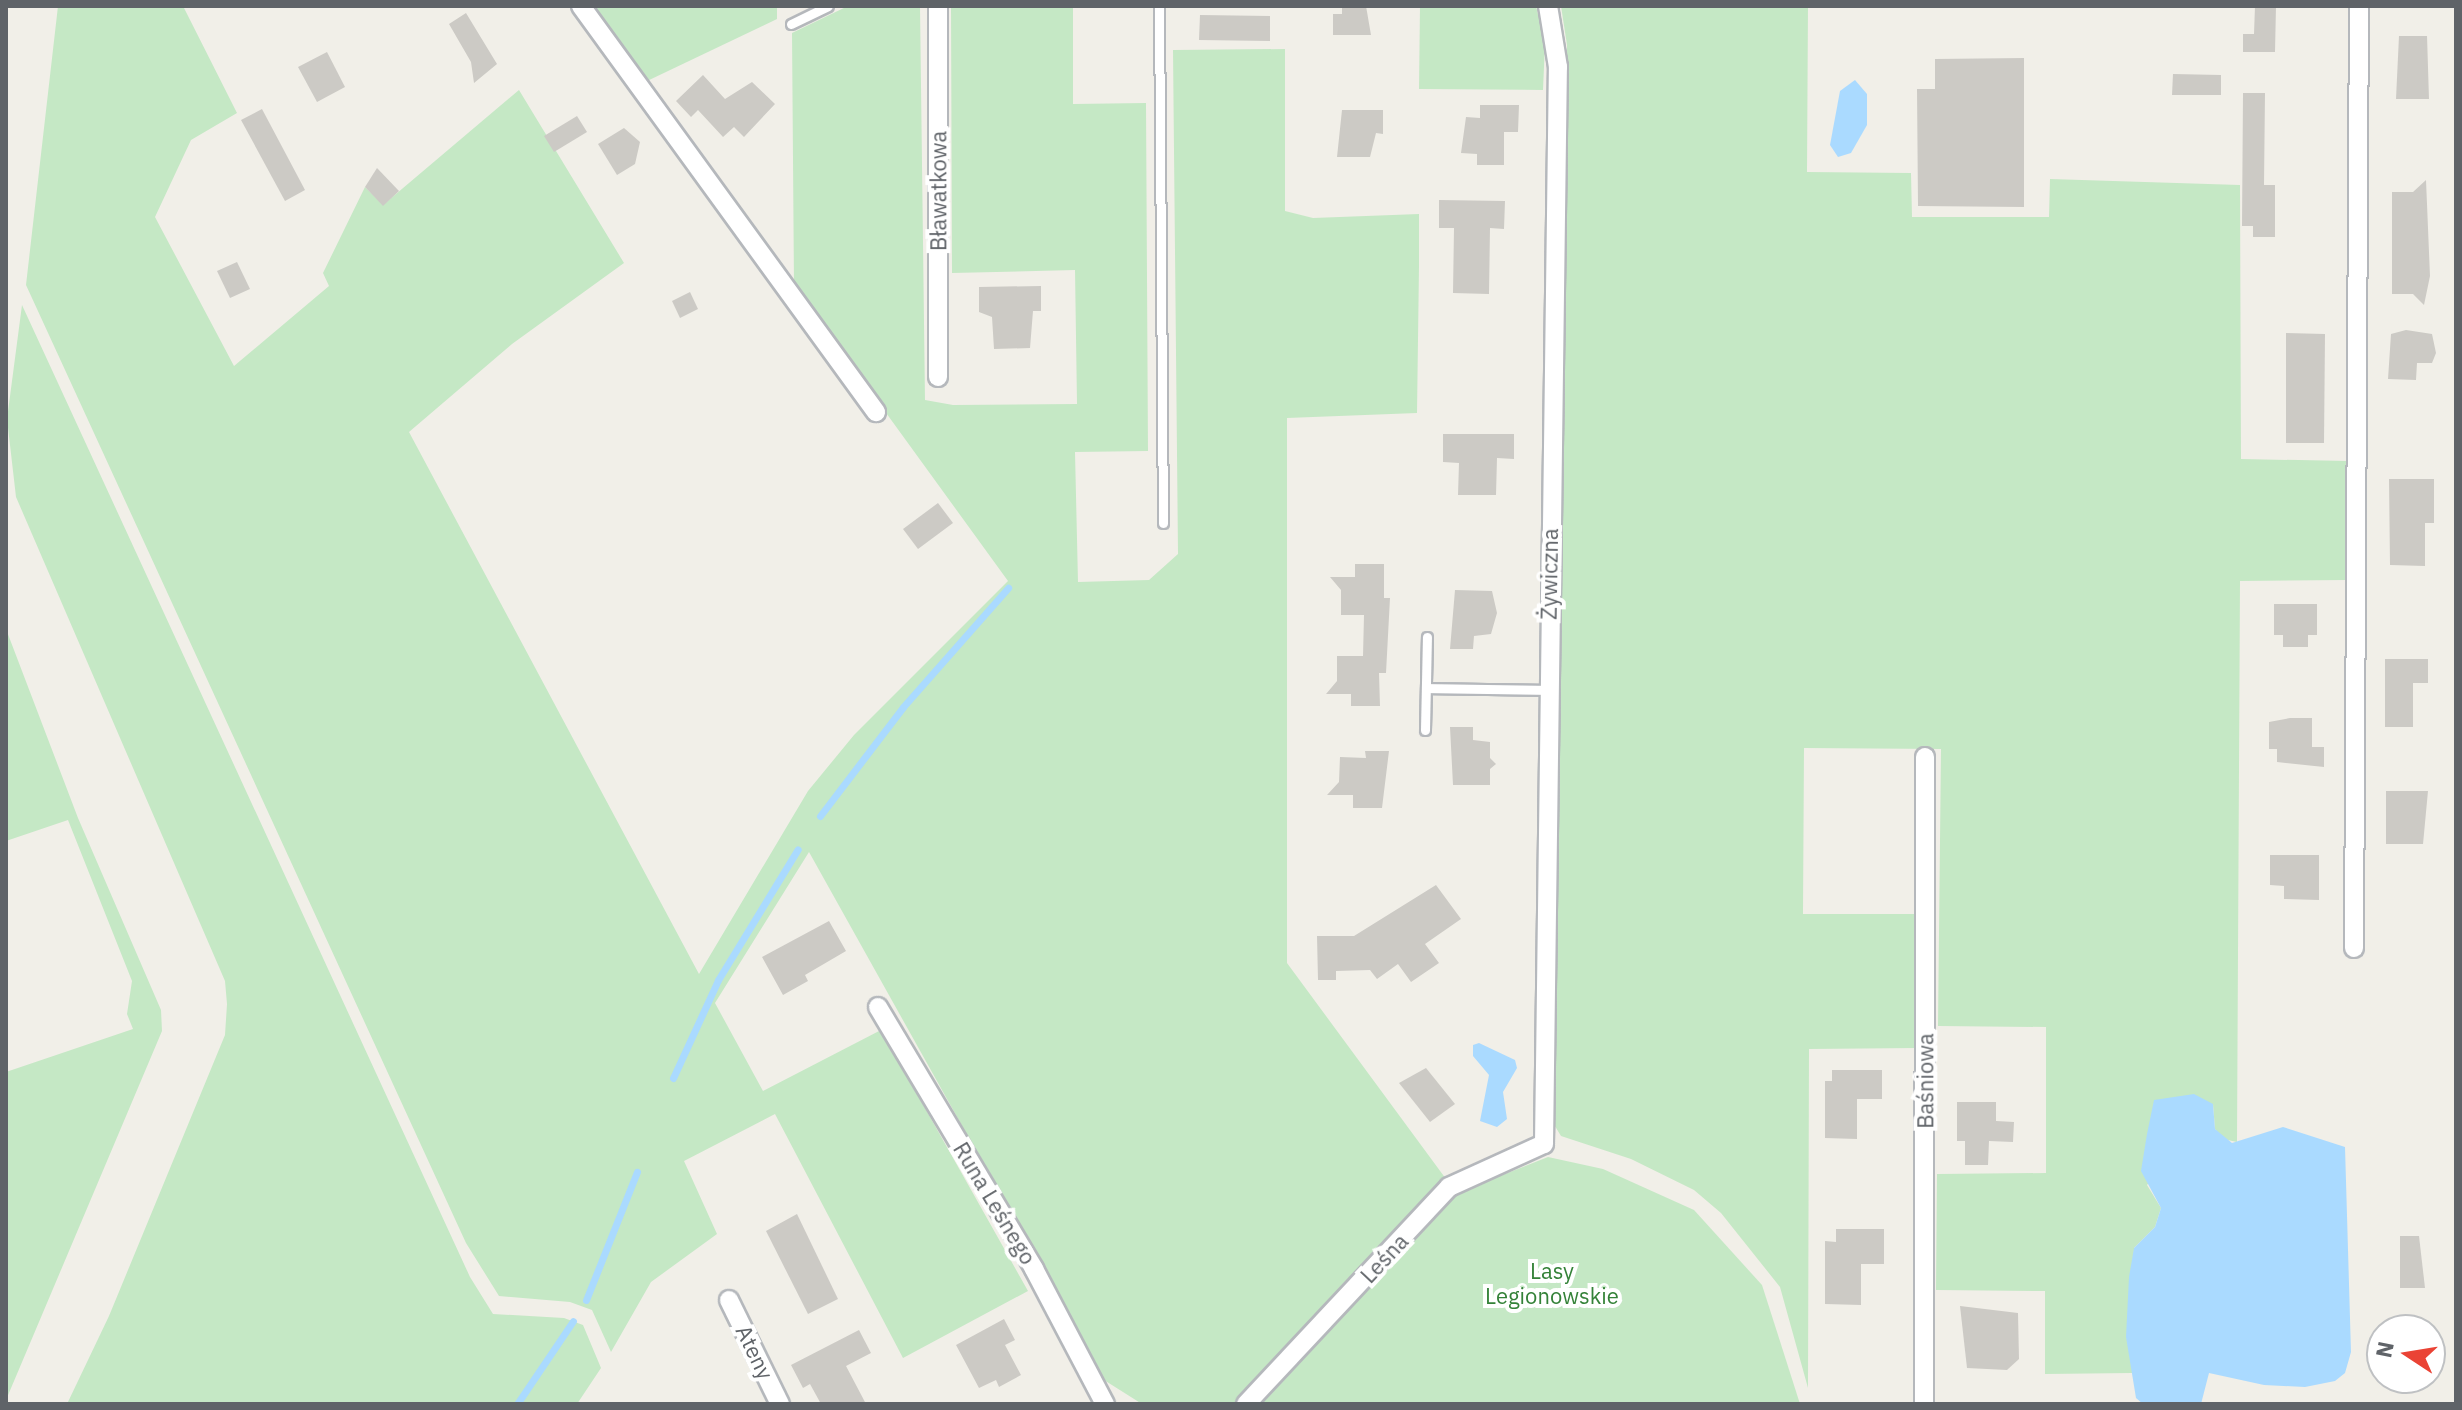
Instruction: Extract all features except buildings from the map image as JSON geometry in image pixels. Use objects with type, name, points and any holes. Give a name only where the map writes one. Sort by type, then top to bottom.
[{"type":"street","points":[[581,6],[876,412]]},
{"type":"street","name":"Bławatkowa","points":[[938,6],[938,377]]},
{"type":"street","name":"Żywiczna","points":[[1544,1144],[1558,67],[1548,6]]},
{"type":"street","points":[[2354,948],[2359,6]]},
{"type":"street","name":"Baśniowa","points":[[1924,1404],[1925,757]]},
{"type":"street","name":"Runa Leśnego","points":[[878,1007],[1034,1269],[1105,1404]]},
{"type":"street","name":"Leśna","points":[[1246,1404],[1449,1187],[1544,1144]]},
{"type":"street","name":"Ateny","points":[[729,1300],[780,1404]]},
{"type":"lane","points":[[791,24],[828,6]]},
{"type":"lane","points":[[1159,6],[1163,523]]},
{"type":"lane","points":[[1425,730],[1427,637]]},
{"type":"lane","points":[[1426,688],[1548,690]]},
{"type":"green space","points":[[58,6],[183,6],[237,113],[191,140],[155,217],[234,366],[329,286],[323,273],[365,187],[383,205],[519,90],[624,263],[512,344],[409,432],[699,974],[808,791],[854,735],[1008,581],[794,286],[792,33],[848,6],[920,6],[925,400],[953,405],[1077,404],[1075,270],[952,273],[951,6],[1073,6],[1073,104],[1146,103],[1148,451],[1075,452],[1078,582],[1149,580],[1178,554],[1173,50],[1285,49],[1285,211],[1313,218],[1419,214],[1417,413],[1287,418],[1287,963],[1446,1179],[1238,1404],[1142,1404],[1104,1380],[809,852],[715,1003],[763,1091],[881,1030],[1028,1291],[903,1358],[775,1114],[684,1161],[717,1234],[651,1282],[611,1352],[592,1310],[570,1302],[499,1296],[466,1243],[26,285]]},
{"type":"green space","points":[[592,6],[777,6],[777,19],[645,82]]},
{"type":"green space","points":[[1420,6],[1536,6],[1545,43],[1543,90],[1419,89]]},
{"type":"green space","points":[[1561,6],[1808,6],[1807,172],[1911,173],[1912,217],[2049,217],[2050,179],[2240,185],[2241,459],[2348,461],[2347,580],[2240,581],[2237,1142],[2223,1139],[2215,1129],[2213,1104],[2147,1185],[2161,1208],[2155,1227],[2134,1248],[2132,1373],[2045,1374],[2045,1291],[1936,1290],[1937,1174],[2046,1173],[2046,1027],[1938,1026],[1941,749],[1804,748],[1803,914],[1916,914],[1916,1048],[1809,1049],[1808,1388],[1780,1287],[1721,1213],[1694,1190],[1631,1159],[1561,1136],[1550,1118],[1567,45]]},
{"type":"green space","points":[[22,305],[470,1277],[493,1314],[564,1318],[583,1325],[601,1368],[577,1404],[67,1404],[109,1316],[225,1035],[227,1004],[225,981],[16,497],[7,419]]},
{"type":"green space","points":[[6,629],[78,818],[161,1010],[162,1031],[6,1400],[6,1072],[133,1029],[127,1014],[132,981],[68,820],[6,841]]},
{"type":"green space","name":"Lasy Legionowskie","points":[[1548,1157],[1603,1169],[1694,1210],[1762,1285],[1800,1404],[1258,1404],[1454,1194]]},
{"type":"water","points":[[1855,80],[1867,94],[1867,125],[1851,153],[1838,157],[1830,145],[1840,91]]},
{"type":"water","points":[[1479,1043],[1515,1060],[1517,1068],[1503,1092],[1507,1119],[1497,1127],[1480,1121],[1489,1075],[1473,1056],[1473,1045]]},
{"type":"water","points":[[2194,1094],[2213,1104],[2215,1129],[2232,1143],[2283,1127],[2345,1147],[2351,1352],[2345,1373],[2335,1381],[2305,1387],[2264,1385],[2209,1373],[2201,1404],[2143,1404],[2136,1398],[2126,1337],[2129,1277],[2134,1248],[2155,1227],[2161,1208],[2141,1171],[2147,1134],[2154,1100]]},
{"type":"waterway","points":[[820,816],[903,707],[1008,588]]},
{"type":"waterway","points":[[673,1078],[718,980],[798,849]]},
{"type":"waterway","points":[[586,1300],[637,1172]]},
{"type":"waterway","points":[[517,1404],[573,1321]]}]
